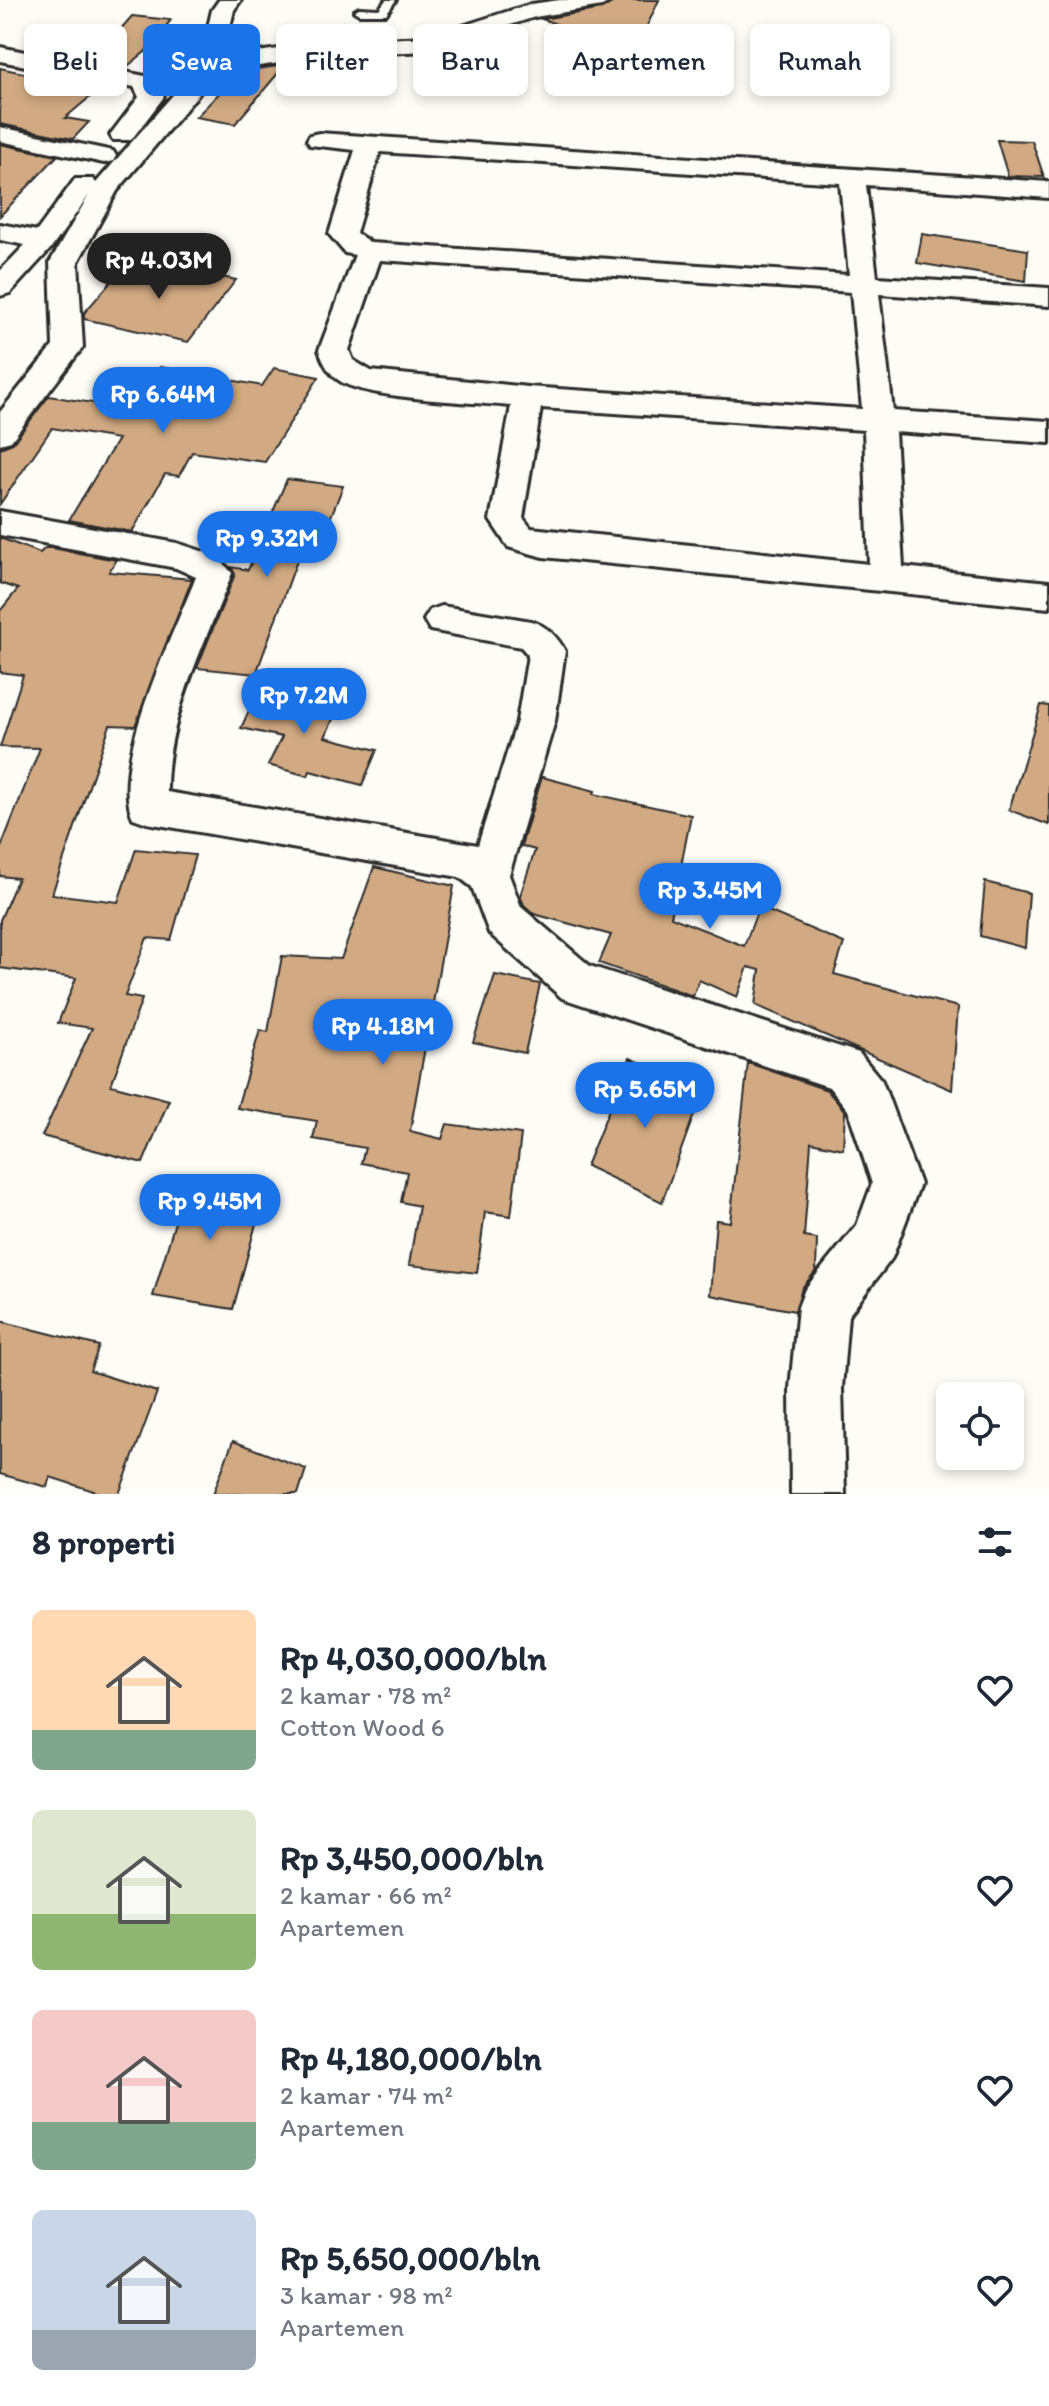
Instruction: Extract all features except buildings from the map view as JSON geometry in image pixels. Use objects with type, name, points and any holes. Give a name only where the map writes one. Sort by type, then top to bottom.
[{"type":"street","points":[[220,24],[223,10],[230,0]]},
{"type":"street","points":[[260,59],[335,48],[430,44],[531,11],[602,0]]},
{"type":"street","points":[[0,54],[142,82],[152,94],[44,240],[0,287]]},
{"type":"street","points":[[0,433],[68,347],[64,262],[99,200],[185,96]]},
{"type":"street","points":[[0,134],[104,156]]},
{"type":"street","points":[[319,140],[1049,190]]},
{"type":"street","points":[[370,143],[342,234],[355,247],[370,251],[1049,297]]},
{"type":"street","points":[[852,178],[879,421],[887,579]]},
{"type":"street","points":[[0,232],[44,240]]},
{"type":"street","points":[[370,251],[334,350],[337,362],[349,375],[367,381],[528,397],[1049,432]]},
{"type":"street","points":[[528,397],[506,520],[520,538],[543,544],[1049,595]]},
{"type":"street","points":[[0,523],[177,556],[205,565],[215,573],[179,663],[149,764],[145,779],[147,806],[468,860],[489,875],[504,919],[577,983],[843,1069],[866,1097],[896,1184],[875,1241],[823,1307],[816,1388],[818,1494]]},
{"type":"street","points":[[442,620],[531,635],[547,651],[536,721],[489,875]]},
{"type":"lane","points":[[359,11],[382,12],[391,0]]}]
